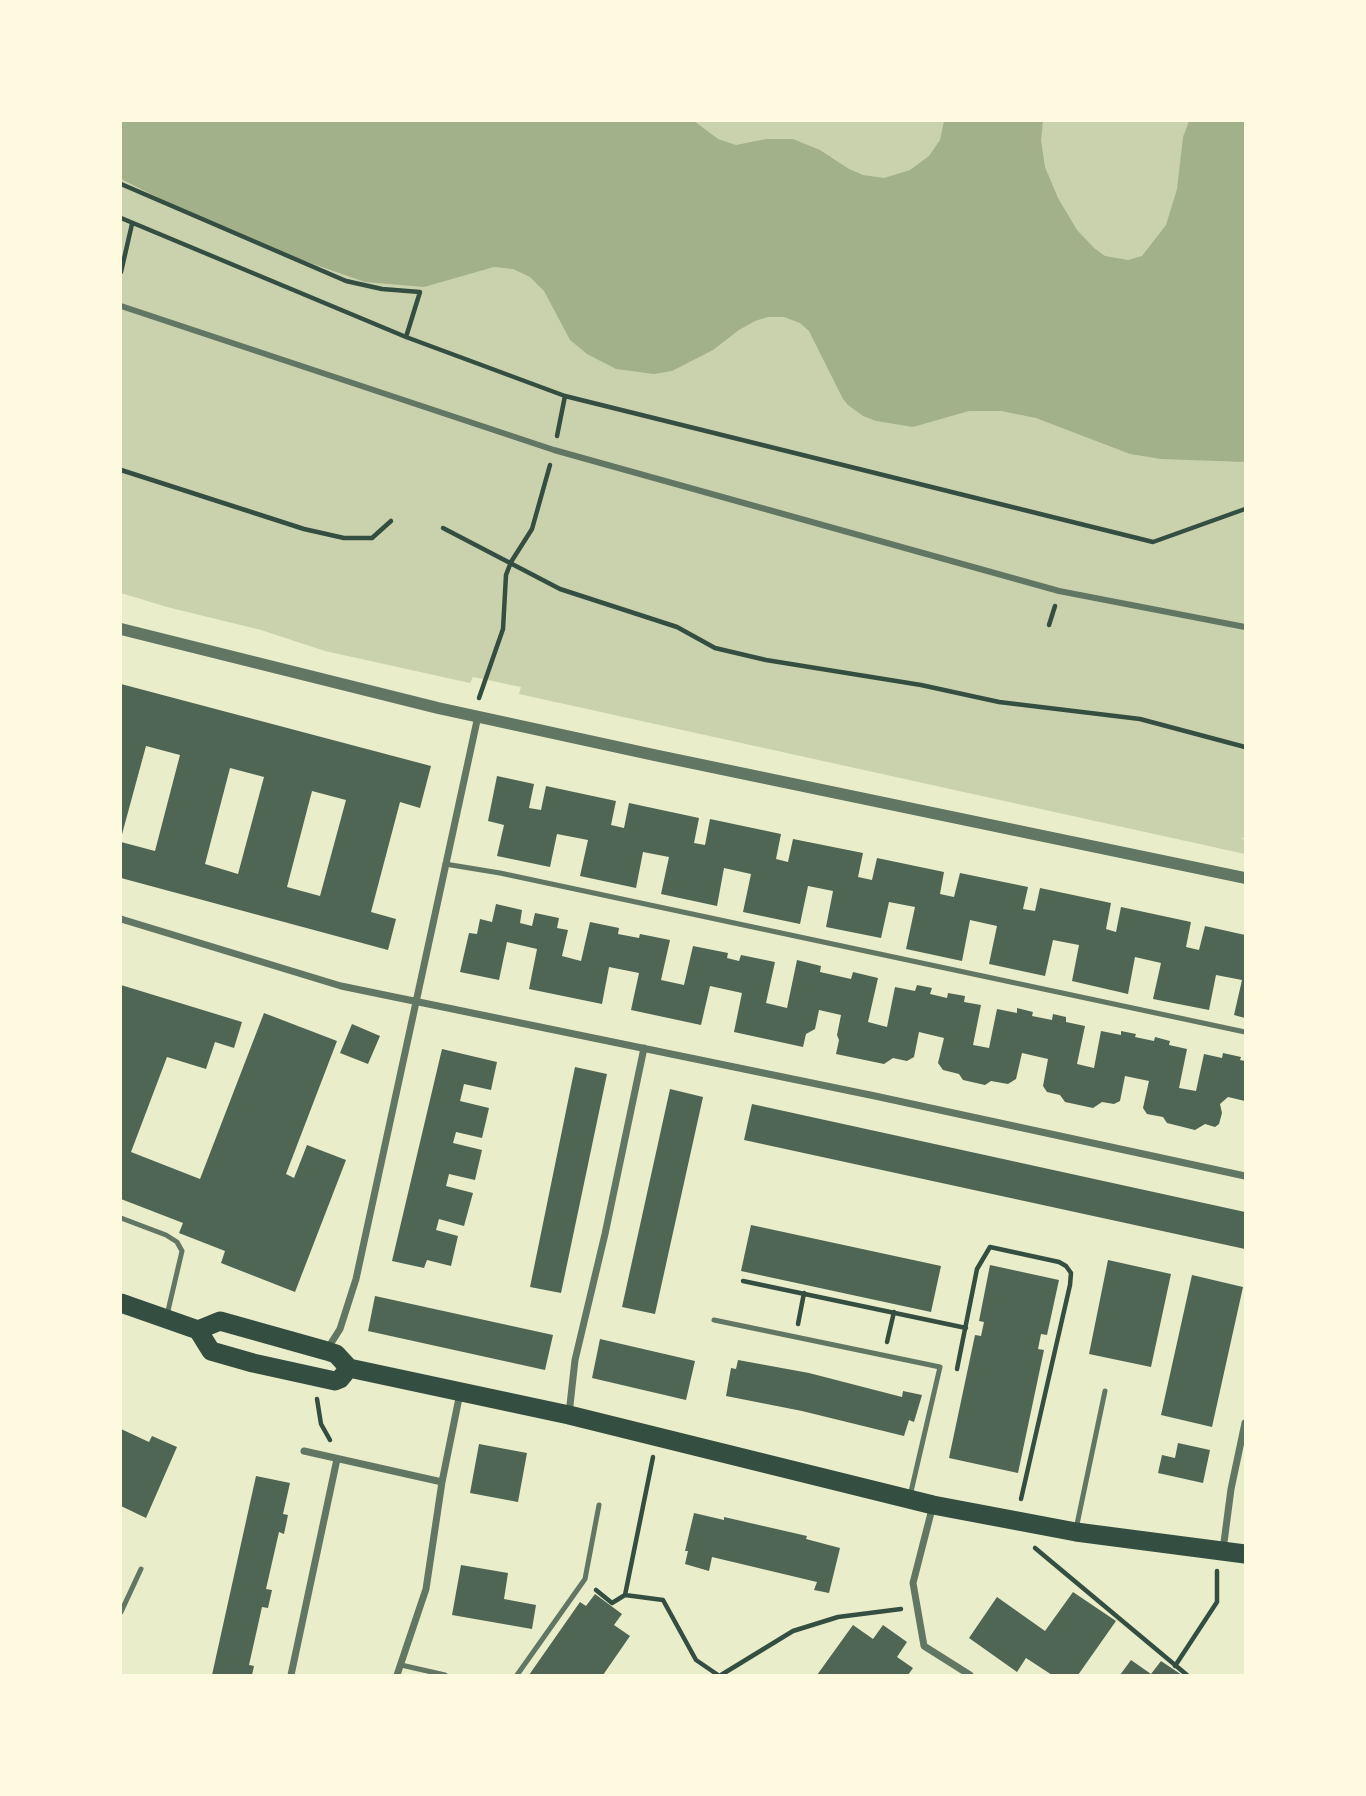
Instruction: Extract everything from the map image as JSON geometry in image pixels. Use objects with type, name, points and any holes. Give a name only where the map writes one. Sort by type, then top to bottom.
[{"type":"highway","points":[[121,1303],[198,1330],[211,1351],[253,1363],[335,1381],[349,1368]]},
{"type":"highway","points":[[198,1330],[220,1321],[327,1350],[336,1354],[349,1368],[569,1415],[933,1505],[1076,1532],[1245,1554]]},
{"type":"street","points":[[121,306],[554,450],[1059,591],[1245,627]]},
{"type":"street","points":[[121,629],[478,716],[1245,878]]},
{"type":"street","points":[[327,1350],[340,1329],[356,1279],[478,716]]},
{"type":"street","points":[[121,919],[341,986],[1245,1176]]},
{"type":"street","points":[[569,1415],[575,1360],[644,1048]]},
{"type":"street","points":[[397,1675],[426,1589],[442,1482],[460,1392]]},
{"type":"street","points":[[1219,1550],[1245,1423]]},
{"type":"street","points":[[304,1451],[442,1482]]},
{"type":"street","points":[[291,1675],[337,1459]]},
{"type":"street","points":[[933,1505],[914,1583],[924,1646],[970,1675]]},
{"type":"lane","points":[[445,864],[500,873],[1245,1032]]},
{"type":"lane","points":[[121,1218],[177,1241],[181,1251],[166,1319]]},
{"type":"lane","points":[[714,1320],[940,1367],[909,1499]]},
{"type":"lane","points":[[1076,1532],[1105,1391]]},
{"type":"lane","points":[[517,1675],[585,1579],[599,1505]]},
{"type":"lane","points":[[121,1612],[141,1569]]},
{"type":"lane","points":[[401,1665],[445,1675]]},
{"type":"path","points":[[121,184],[346,281],[382,289],[420,292],[406,337]]},
{"type":"path","points":[[121,218],[406,337],[565,396],[1153,542],[1245,509]]},
{"type":"path","points":[[121,272],[132,224]]},
{"type":"path","points":[[478,716],[479,696],[485,686],[503,629],[505,585],[511,562],[532,529],[554,450],[565,396]]},
{"type":"path","points":[[121,470],[304,529],[344,538],[372,538],[391,520]]},
{"type":"path","points":[[443,528],[559,589],[677,627],[715,648],[766,660],[921,685],[999,702],[1140,719],[1245,747]]},
{"type":"path","points":[[957,1369],[977,1269],[990,1247],[1059,1262],[1066,1266],[1071,1273],[1070,1285],[1015,1520]]},
{"type":"path","points":[[743,1281],[966,1328]]},
{"type":"path","points":[[795,1337],[804,1293]]},
{"type":"path","points":[[883,1356],[894,1312]]},
{"type":"path","points":[[319,1377],[317,1400],[321,1424],[335,1450]]},
{"type":"path","points":[[625,1595],[657,1437]]},
{"type":"path","points":[[1029,1544],[1187,1675]]},
{"type":"path","points":[[1175,1667],[1217,1601],[1219,1550]]},
{"type":"path","points":[[578,1588],[594,1588],[612,1603],[625,1595],[663,1601],[696,1660],[720,1675],[793,1631],[838,1617],[917,1607]]},
{"type":"shaded area","points":[[121,121],[1245,121],[1245,838],[1241,838],[1245,840],[1245,854],[519,694],[521,687],[473,677],[470,683],[325,651],[261,630],[121,593]]},
{"type":"shaded area","points":[[121,121],[694,121],[718,139],[736,145],[766,139],[793,139],[820,150],[863,175],[884,178],[910,170],[929,156],[940,140],[944,121],[1043,121],[1041,140],[1045,167],[1058,198],[1077,230],[1105,256],[1128,260],[1142,256],[1166,225],[1177,189],[1183,137],[1189,121],[1245,121],[1245,462],[1161,459],[1130,454],[1036,418],[1001,411],[969,411],[913,427],[876,421],[863,416],[848,405],[809,331],[800,323],[784,317],[768,317],[755,321],[713,350],[672,371],[654,374],[616,369],[587,354],[570,340],[544,291],[530,277],[513,269],[494,267],[424,287],[365,282],[273,250],[121,179]]},
{"type":"building","points":[[121,684],[431,766],[420,808],[400,802],[371,912],[396,919],[388,950],[121,878],[121,842],[155,851],[180,755],[146,746],[121,838]],"holes":[[[230,768],[264,777],[238,874],[205,864]],[[312,791],[346,800],[320,896],[287,887]]]},
{"type":"building","points":[[497,776],[534,784],[529,808],[541,810],[546,786],[616,801],[611,825],[624,828],[629,803],[699,818],[694,843],[705,845],[710,819],[781,834],[776,859],[788,862],[793,839],[863,853],[858,877],[872,880],[877,858],[944,872],[940,894],[954,897],[960,873],[1028,887],[1023,909],[1035,911],[1040,888],[1111,903],[1106,929],[1116,932],[1121,907],[1191,922],[1186,947],[1199,950],[1205,926],[1245,935],[1245,1018],[1234,1015],[1242,980],[1216,975],[1209,1010],[1153,999],[1161,963],[1135,957],[1128,994],[1072,981],[1079,945],[1053,940],[1045,976],[989,964],[997,926],[970,920],[962,961],[906,949],[915,907],[889,902],[881,938],[826,927],[833,891],[808,886],[800,924],[743,912],[751,874],[724,868],[717,906],[661,894],[669,857],[643,852],[636,888],[580,876],[588,840],[557,834],[550,867],[497,856],[504,825],[488,821]]},
{"type":"building","points":[[496,904],[522,910],[520,923],[532,926],[535,913],[559,918],[557,928],[568,930],[562,956],[581,961],[590,922],[619,928],[618,934],[639,938],[640,934],[670,940],[661,980],[684,985],[693,946],[728,953],[727,958],[739,961],[741,955],[775,962],[766,1003],[787,1008],[797,960],[821,966],[820,972],[851,979],[853,972],[878,978],[868,1022],[887,1027],[895,987],[915,991],[917,985],[932,988],[930,994],[947,998],[948,993],[965,996],[964,1002],[981,1005],[973,1045],[989,1048],[997,1009],[1017,1013],[1017,1008],[1033,1012],[1032,1016],[1052,1020],[1053,1014],[1066,1017],[1066,1022],[1085,1026],[1077,1064],[1094,1068],[1101,1031],[1121,1035],[1121,1031],[1154,1041],[1155,1037],[1170,1041],[1169,1045],[1187,1049],[1179,1088],[1196,1091],[1204,1054],[1222,1058],[1223,1053],[1241,1057],[1240,1060],[1245,1061],[1245,1101],[1228,1097],[1220,1104],[1222,1113],[1219,1124],[1215,1127],[1205,1124],[1195,1130],[1167,1123],[1163,1117],[1147,1114],[1143,1108],[1149,1081],[1125,1076],[1120,1101],[1114,1104],[1102,1102],[1093,1108],[1065,1102],[1060,1095],[1047,1092],[1043,1086],[1048,1059],[1022,1053],[1016,1079],[1008,1084],[991,1081],[985,1085],[963,1080],[959,1074],[943,1070],[938,1063],[944,1038],[919,1032],[914,1057],[907,1061],[893,1058],[884,1064],[836,1054],[841,1015],[819,1010],[815,1029],[806,1034],[803,1047],[734,1032],[742,993],[710,986],[701,1025],[631,1010],[639,973],[609,967],[602,1004],[529,989],[537,949],[507,942],[499,980],[460,972],[469,933],[477,934],[480,919],[492,922]]},
{"type":"building","points":[[121,985],[242,1022],[234,1048],[215,1042],[206,1069],[167,1057],[131,1152],[200,1179],[264,1013],[337,1041],[286,1174],[294,1178],[307,1145],[346,1160],[295,1292],[221,1263],[225,1251],[179,1233],[183,1223],[121,1199]]},
{"type":"building","points":[[352,1024],[380,1036],[368,1064],[340,1053]]},
{"type":"building","points":[[442,1049],[497,1062],[491,1090],[464,1084],[460,1101],[489,1108],[482,1138],[456,1132],[453,1143],[482,1150],[475,1180],[449,1174],[446,1186],[473,1193],[464,1226],[439,1219],[436,1230],[458,1236],[451,1266],[427,1260],[424,1268],[392,1261]]},
{"type":"building","points":[[575,1067],[607,1074],[561,1293],[530,1287]]},
{"type":"building","points":[[670,1089],[703,1097],[655,1314],[622,1307]]},
{"type":"building","points":[[752,1104],[1245,1212],[1245,1249],[744,1140]]},
{"type":"building","points":[[751,1225],[941,1266],[931,1312],[741,1271]]},
{"type":"building","points":[[1108,1260],[1171,1274],[1151,1367],[1089,1354]]},
{"type":"building","points":[[990,1265],[1059,1280],[1047,1335],[1041,1334],[1038,1349],[1044,1350],[1018,1473],[949,1458],[975,1335],[981,1336],[984,1322],[979,1321]]},
{"type":"building","points":[[1192,1275],[1243,1287],[1212,1427],[1161,1415]]},
{"type":"building","points":[[375,1296],[553,1335],[545,1370],[368,1331]]},
{"type":"building","points":[[600,1339],[695,1361],[686,1400],[592,1378]]},
{"type":"building","points":[[738,1360],[809,1373],[902,1397],[903,1391],[922,1395],[914,1422],[909,1420],[904,1436],[726,1396],[731,1368],[736,1369]]},
{"type":"building","points":[[121,1429],[149,1442],[152,1436],[177,1447],[146,1518],[121,1506]]},
{"type":"building","points":[[1178,1443],[1210,1450],[1203,1483],[1158,1473],[1162,1455],[1175,1458]]},
{"type":"building","points":[[479,1444],[527,1453],[518,1502],[470,1493]]},
{"type":"building","points":[[256,1476],[290,1483],[283,1514],[288,1515],[284,1534],[279,1532],[266,1589],[272,1590],[268,1608],[262,1607],[249,1665],[254,1666],[252,1675],[212,1675]]},
{"type":"building","points":[[694,1513],[807,1536],[806,1539],[840,1548],[829,1593],[814,1590],[817,1582],[712,1557],[709,1571],[685,1564],[688,1551],[685,1551]]},
{"type":"building","points":[[461,1565],[508,1573],[504,1599],[536,1605],[532,1629],[452,1615]]},
{"type":"building","points":[[1073,1592],[1116,1621],[1078,1675],[1052,1675],[1026,1658],[1017,1672],[969,1638],[997,1597],[1045,1631]]},
{"type":"building","points":[[595,1594],[622,1614],[614,1625],[630,1636],[603,1675],[529,1675],[580,1602],[586,1606]]},
{"type":"building","points":[[853,1625],[873,1639],[883,1625],[907,1642],[897,1657],[913,1668],[908,1675],[817,1675]]},
{"type":"building","points":[[1131,1660],[1151,1674],[1161,1661],[1182,1675],[1120,1675]]}]
